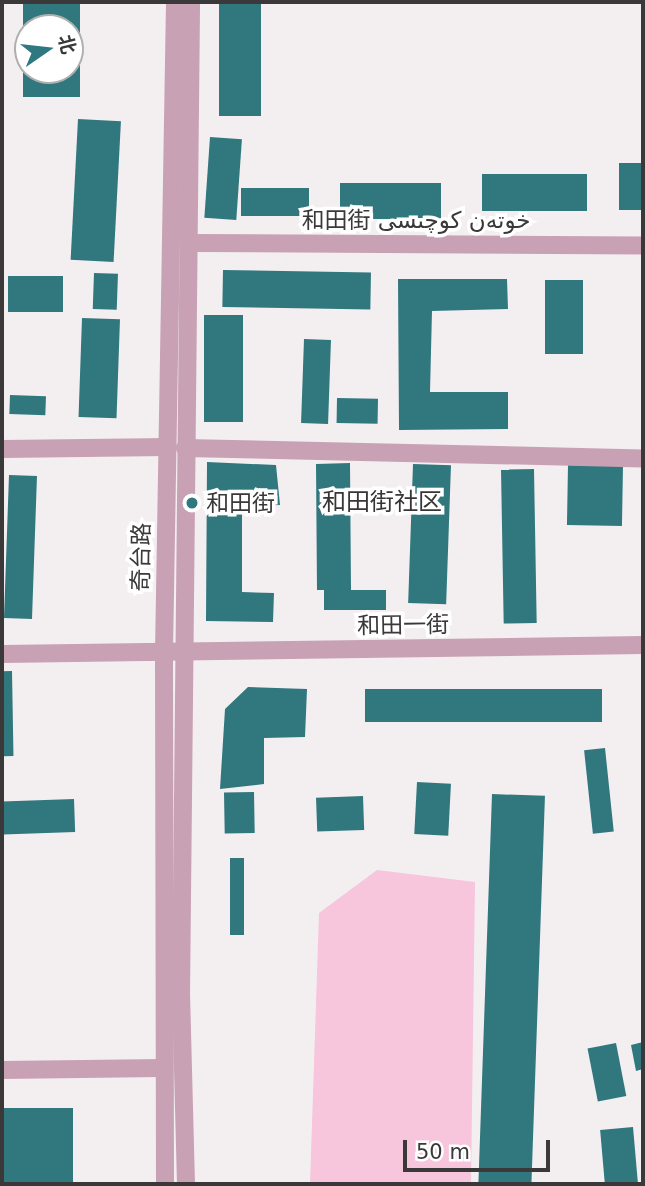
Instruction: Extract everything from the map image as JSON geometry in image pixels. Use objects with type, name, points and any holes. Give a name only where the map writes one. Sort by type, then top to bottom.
[{"type":"street","name":"奇台路","points":[[175,2],[176,447],[183,653],[181,996],[187,1102],[186,1184]]},
{"type":"street","name":"奇台路","points":[[165,1184],[162,1068],[164,652],[189,243],[191,2]]},
{"type":"street","name":"和田街 خوتەن كوچىسى","points":[[189,243],[643,245]]},
{"type":"street","points":[[2,449],[176,447],[643,458]]},
{"type":"street","name":"和田一街","points":[[2,654],[643,645]]},
{"type":"street","points":[[2,1070],[162,1068]]},
{"type":"shaded area","points":[[377,870],[475,882],[471,1184],[310,1184],[319,913]]},
{"type":"building","points":[[23,2],[80,2],[80,14],[23,14]]},
{"type":"building","points":[[219,2],[261,2],[261,116],[219,116]]},
{"type":"building","points":[[23,84],[80,84],[80,97],[23,97]]},
{"type":"building","points":[[78,119],[121,121],[114,262],[71,260]]},
{"type":"building","points":[[210,137],[242,139],[236,220],[204,218]]},
{"type":"building","points":[[619,163],[643,163],[643,210],[619,210]]},
{"type":"building","points":[[482,174],[587,174],[587,211],[482,211]]},
{"type":"building","points":[[340,183],[441,183],[441,219],[340,219]]},
{"type":"building","points":[[241,188],[309,188],[309,216],[241,216]]},
{"type":"building","points":[[223,270],[371,273],[370,310],[222,307]]},
{"type":"building","points":[[94,273],[118,274],[117,310],[93,309]]},
{"type":"building","points":[[8,276],[63,276],[63,312],[8,312]]},
{"type":"building","points":[[398,279],[507,279],[508,309],[432,311],[430,392],[508,392],[508,429],[399,430]]},
{"type":"building","points":[[545,280],[583,280],[583,354],[545,354]]},
{"type":"building","points":[[204,315],[243,315],[243,422],[204,422]]},
{"type":"building","points":[[82,318],[120,319],[117,418],[79,417]]},
{"type":"building","points":[[304,339],[331,340],[328,424],[301,423]]},
{"type":"building","points":[[10,395],[46,396],[45,415],[9,414]]},
{"type":"building","points":[[337,398],[378,399],[378,424],[337,423]]},
{"type":"building","points":[[207,462],[276,465],[280,505],[242,506],[242,592],[274,593],[273,622],[206,621]]},
{"type":"building","points":[[350,463],[351,590],[386,590],[386,610],[324,610],[324,590],[317,590],[316,464]]},
{"type":"building","points":[[413,464],[451,465],[446,604],[408,603]]},
{"type":"building","points":[[568,465],[623,466],[622,526],[567,525]]},
{"type":"building","points":[[534,469],[537,623],[504,624],[501,470]]},
{"type":"building","points":[[9,475],[37,476],[32,619],[4,618]]},
{"type":"building","points":[[2,671],[12,671],[13,756],[3,756]]},
{"type":"building","points":[[248,687],[307,689],[305,737],[264,738],[264,784],[220,789],[225,709]]},
{"type":"building","points":[[365,689],[602,689],[602,722],[365,722]]},
{"type":"building","points":[[605,748],[614,832],[593,834],[584,750]]},
{"type":"building","points":[[417,782],[451,784],[448,836],[414,834]]},
{"type":"building","points":[[254,792],[255,833],[225,834],[224,793]]},
{"type":"building","points":[[492,794],[545,796],[531,1184],[478,1184]]},
{"type":"building","points":[[363,796],[364,830],[317,832],[316,798]]},
{"type":"building","points":[[74,799],[75,832],[3,834],[2,802]]},
{"type":"building","points":[[230,858],[244,858],[244,935],[230,935]]},
{"type":"building","points":[[643,1042],[643,1069],[636,1071],[631,1045]]},
{"type":"building","points":[[616,1043],[626,1096],[598,1102],[588,1049]]},
{"type":"building","points":[[2,1108],[73,1108],[73,1184],[2,1184]]},
{"type":"building","points":[[633,1127],[638,1184],[605,1184],[600,1130]]},
{"type":"place","name":"和田街","points":[[192,503]]},
{"type":"district","name":"和田街社区","points":[[382,503]]}]
